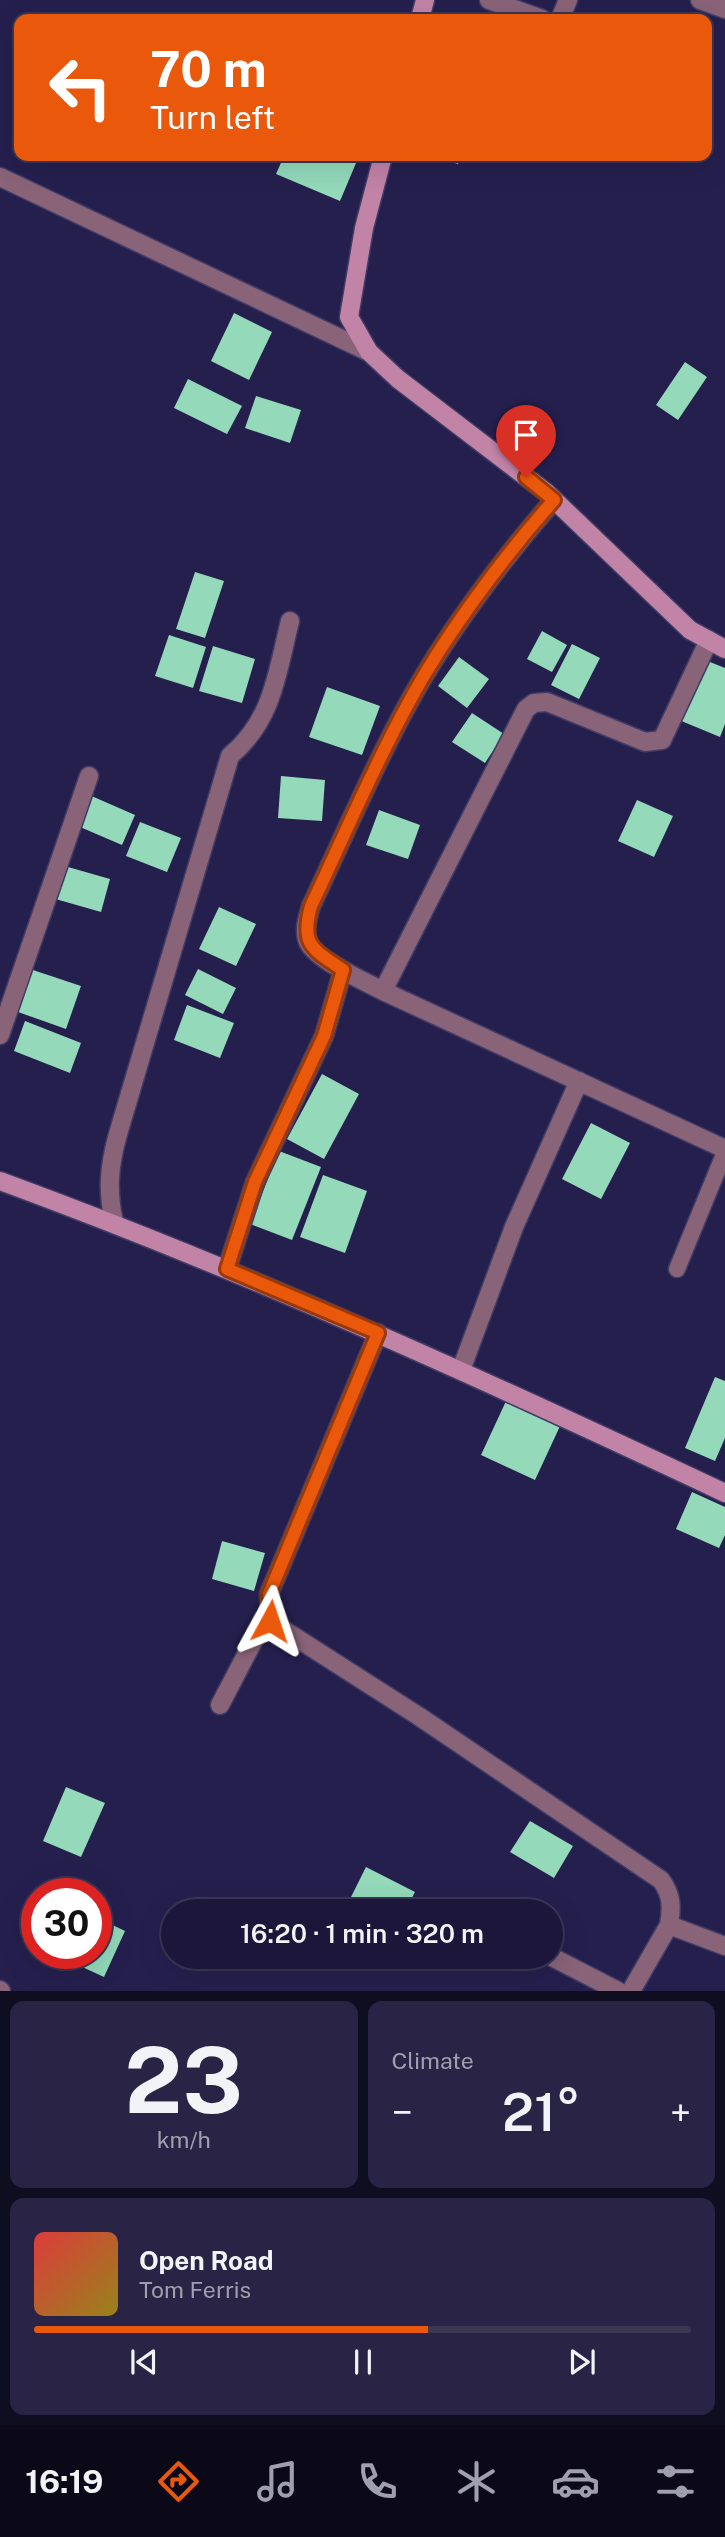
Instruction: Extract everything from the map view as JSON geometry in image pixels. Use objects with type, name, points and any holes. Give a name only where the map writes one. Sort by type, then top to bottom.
[{"type":"street","points":[[489,0],[528,14]]},
{"type":"street","points":[[700,0],[725,9]]},
{"type":"street","points":[[382,161],[364,228],[349,317],[369,352],[398,379],[554,500],[690,630],[717,644],[662,740],[645,742],[547,702],[534,703],[526,709],[383,990]]},
{"type":"street","points":[[0,177],[369,352]]},
{"type":"street","points":[[554,500],[447,641],[408,703],[311,906],[306,924],[307,941],[313,949],[343,970],[725,1151]]},
{"type":"street","points":[[114,1223],[108,1184],[118,1134],[230,756],[250,740],[260,725],[270,701],[290,621]]},
{"type":"street","points":[[0,1035],[89,776]]},
{"type":"street","points":[[227,1269],[255,1182],[324,1036],[343,970]]},
{"type":"street","points":[[461,1370],[514,1227],[579,1081]]},
{"type":"street","points":[[0,1181],[114,1223],[378,1333],[725,1493]]},
{"type":"street","points":[[378,1333],[269,1594],[270,1621],[661,1880],[668,1889],[672,1906],[669,1925],[631,1991]]},
{"type":"street","points":[[220,1705],[270,1609]]},
{"type":"street","points":[[669,1925],[725,1947]]},
{"type":"street","points":[[563,1963],[618,1991]]},
{"type":"lane","points":[[677,1269],[725,1151]]},
{"type":"building","points":[[282,161],[357,161],[340,201],[276,174]]},
{"type":"building","points":[[234,313],[272,332],[249,380],[211,361]]},
{"type":"building","points":[[685,362],[707,377],[678,420],[656,405]]},
{"type":"building","points":[[188,379],[242,406],[227,434],[174,408]]},
{"type":"building","points":[[256,396],[301,410],[290,443],[245,428]]},
{"type":"building","points":[[195,572],[224,581],[205,638],[176,629]]},
{"type":"building","points":[[542,631],[567,645],[552,672],[527,659]]},
{"type":"building","points":[[169,635],[206,647],[193,688],[155,676]]},
{"type":"building","points":[[572,644],[600,658],[579,699],[551,685]]},
{"type":"building","points":[[213,646],[255,659],[242,703],[199,691]]},
{"type":"building","points":[[459,657],[489,679],[467,708],[438,686]]},
{"type":"building","points":[[705,660],[725,668],[725,724],[720,737],[679,720]]},
{"type":"building","points":[[327,687],[380,706],[362,755],[309,737]]},
{"type":"building","points":[[472,713],[504,734],[485,763],[452,742]]},
{"type":"building","points":[[281,776],[325,780],[322,821],[278,818]]},
{"type":"building","points":[[87,794],[135,815],[122,845],[73,824]]},
{"type":"building","points":[[637,800],[673,816],[654,857],[618,841]]},
{"type":"building","points":[[379,810],[420,825],[408,859],[366,845]]},
{"type":"building","points":[[140,822],[181,838],[167,872],[126,856]]},
{"type":"building","points":[[61,865],[110,879],[101,912],[52,898]]},
{"type":"building","points":[[219,907],[256,924],[236,966],[199,949]]},
{"type":"building","points":[[198,969],[236,988],[223,1014],[185,995]]},
{"type":"building","points":[[33,970],[81,986],[66,1029],[18,1012]]},
{"type":"building","points":[[187,1005],[234,1023],[220,1058],[174,1040]]},
{"type":"building","points":[[25,1021],[81,1043],[70,1073],[14,1051]]},
{"type":"building","points":[[322,1074],[359,1094],[324,1159],[287,1139]]},
{"type":"building","points":[[591,1123],[630,1143],[601,1199],[562,1179]]},
{"type":"building","points":[[279,1151],[321,1167],[292,1240],[250,1224]]},
{"type":"building","points":[[323,1175],[367,1191],[345,1253],[300,1237]]},
{"type":"building","points":[[715,1377],[725,1381],[725,1438],[715,1461],[685,1448]]},
{"type":"building","points":[[507,1399],[561,1424],[535,1480],[481,1455]]},
{"type":"building","points":[[692,1492],[725,1507],[725,1535],[719,1548],[676,1529]]},
{"type":"building","points":[[222,1541],[265,1553],[254,1591],[212,1579]]},
{"type":"building","points":[[66,1787],[105,1803],[81,1857],[43,1841]]},
{"type":"building","points":[[530,1821],[573,1846],[554,1878],[510,1852]]},
{"type":"building","points":[[366,1867],[415,1892],[411,1899],[350,1899]]},
{"type":"building","points":[[112,1925],[125,1931],[112,1959]]},
{"type":"building","points":[[87,1969],[108,1969],[104,1977]]},
{"type":"route","points":[[270,1621],[269,1594],[378,1333],[227,1269],[255,1182],[324,1036],[343,970],[313,949],[307,941],[306,924],[311,906],[408,703],[447,641],[554,500],[526,477]]}]
